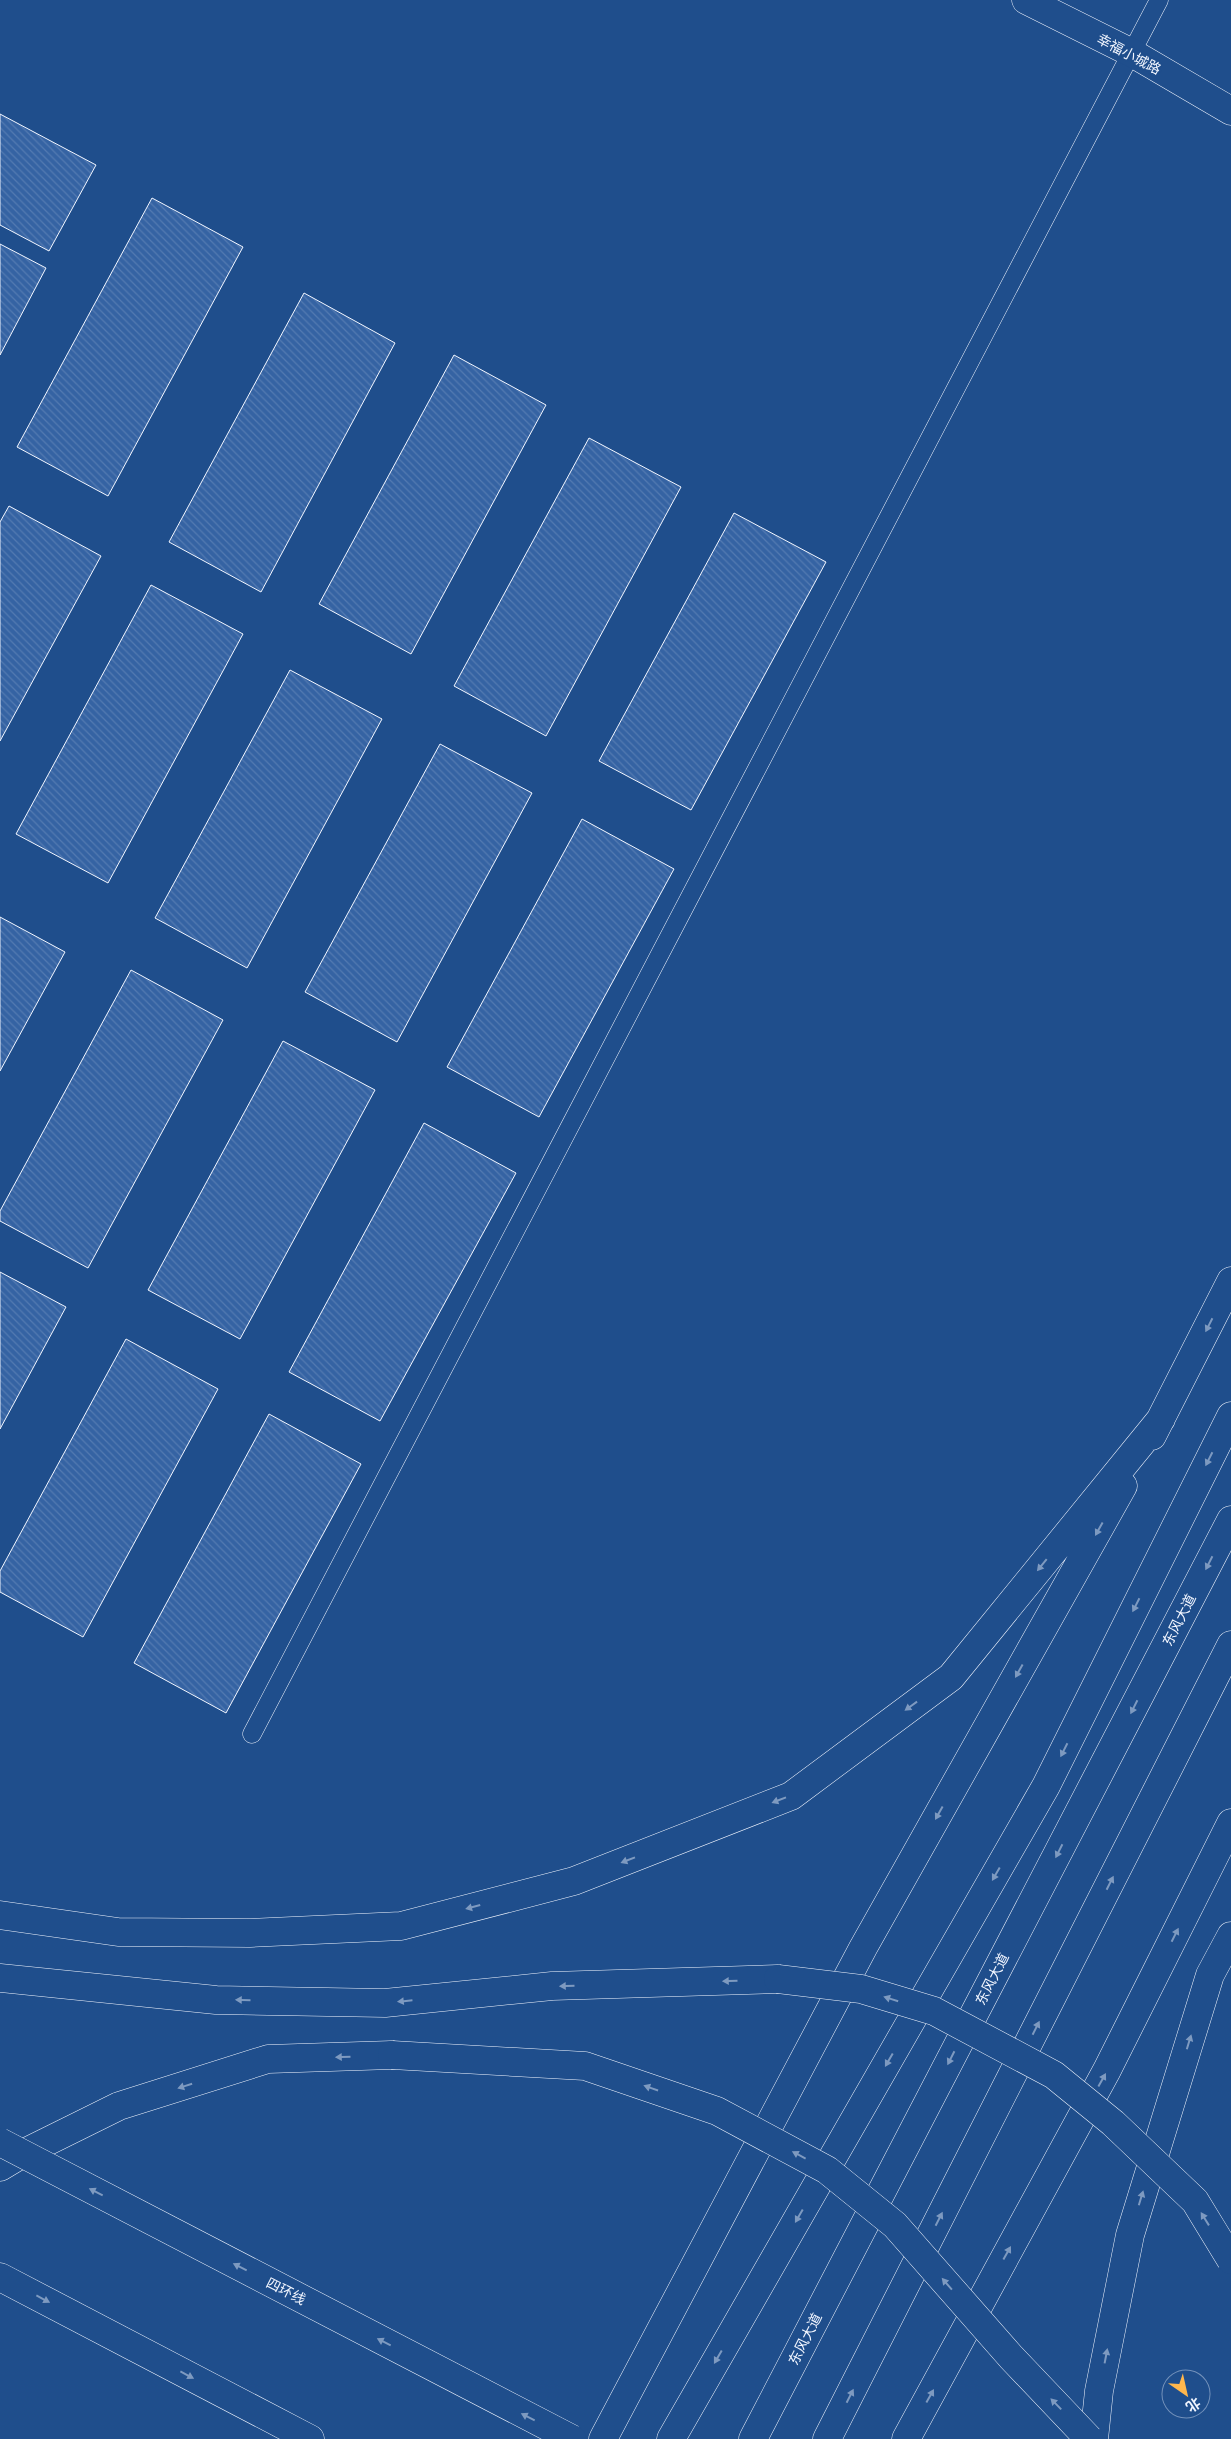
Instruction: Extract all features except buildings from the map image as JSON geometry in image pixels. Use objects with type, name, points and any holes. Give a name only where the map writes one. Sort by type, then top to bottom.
[{"type":"main road","name":"幸福小城路","points":[[1026,0],[1132,53],[1231,111]]},
{"type":"main road","points":[[603,2439],[863,1948],[1161,1419],[1231,1281]]},
{"type":"main road","points":[[671,2439],[1046,1786],[1231,1416]]},
{"type":"main road","points":[[0,1915],[118,1932],[250,1934],[401,1926],[574,1881],[791,1796],[950,1677],[1161,1419]]},
{"type":"main road","name":"东风大道","points":[[753,2439],[1231,1520]]},
{"type":"main road","points":[[828,2439],[1231,1645]]},
{"type":"main road","points":[[906,2439],[1107,2070],[1231,1823]]},
{"type":"main road","points":[[1094,2439],[1099,2391],[1130,2234],[1210,1975],[1231,1936]]},
{"type":"main road","points":[[0,1978],[216,2000],[385,2003],[552,1986],[768,1980],[861,1989],[934,2011],[1054,2075],[1113,2123],[1195,2201],[1231,2260]]},
{"type":"main road","points":[[0,2167],[20,2155],[119,2106],[268,2059],[392,2055],[585,2066],[718,2111],[827,2170],[895,2225],[1011,2357],[1090,2439]]},
{"type":"main road","name":"四环线","points":[[0,2142],[572,2439]]},
{"type":"main road","points":[[0,2277],[310,2439]]},
{"type":"lane","points":[[252,1734],[1159,0]]}]
